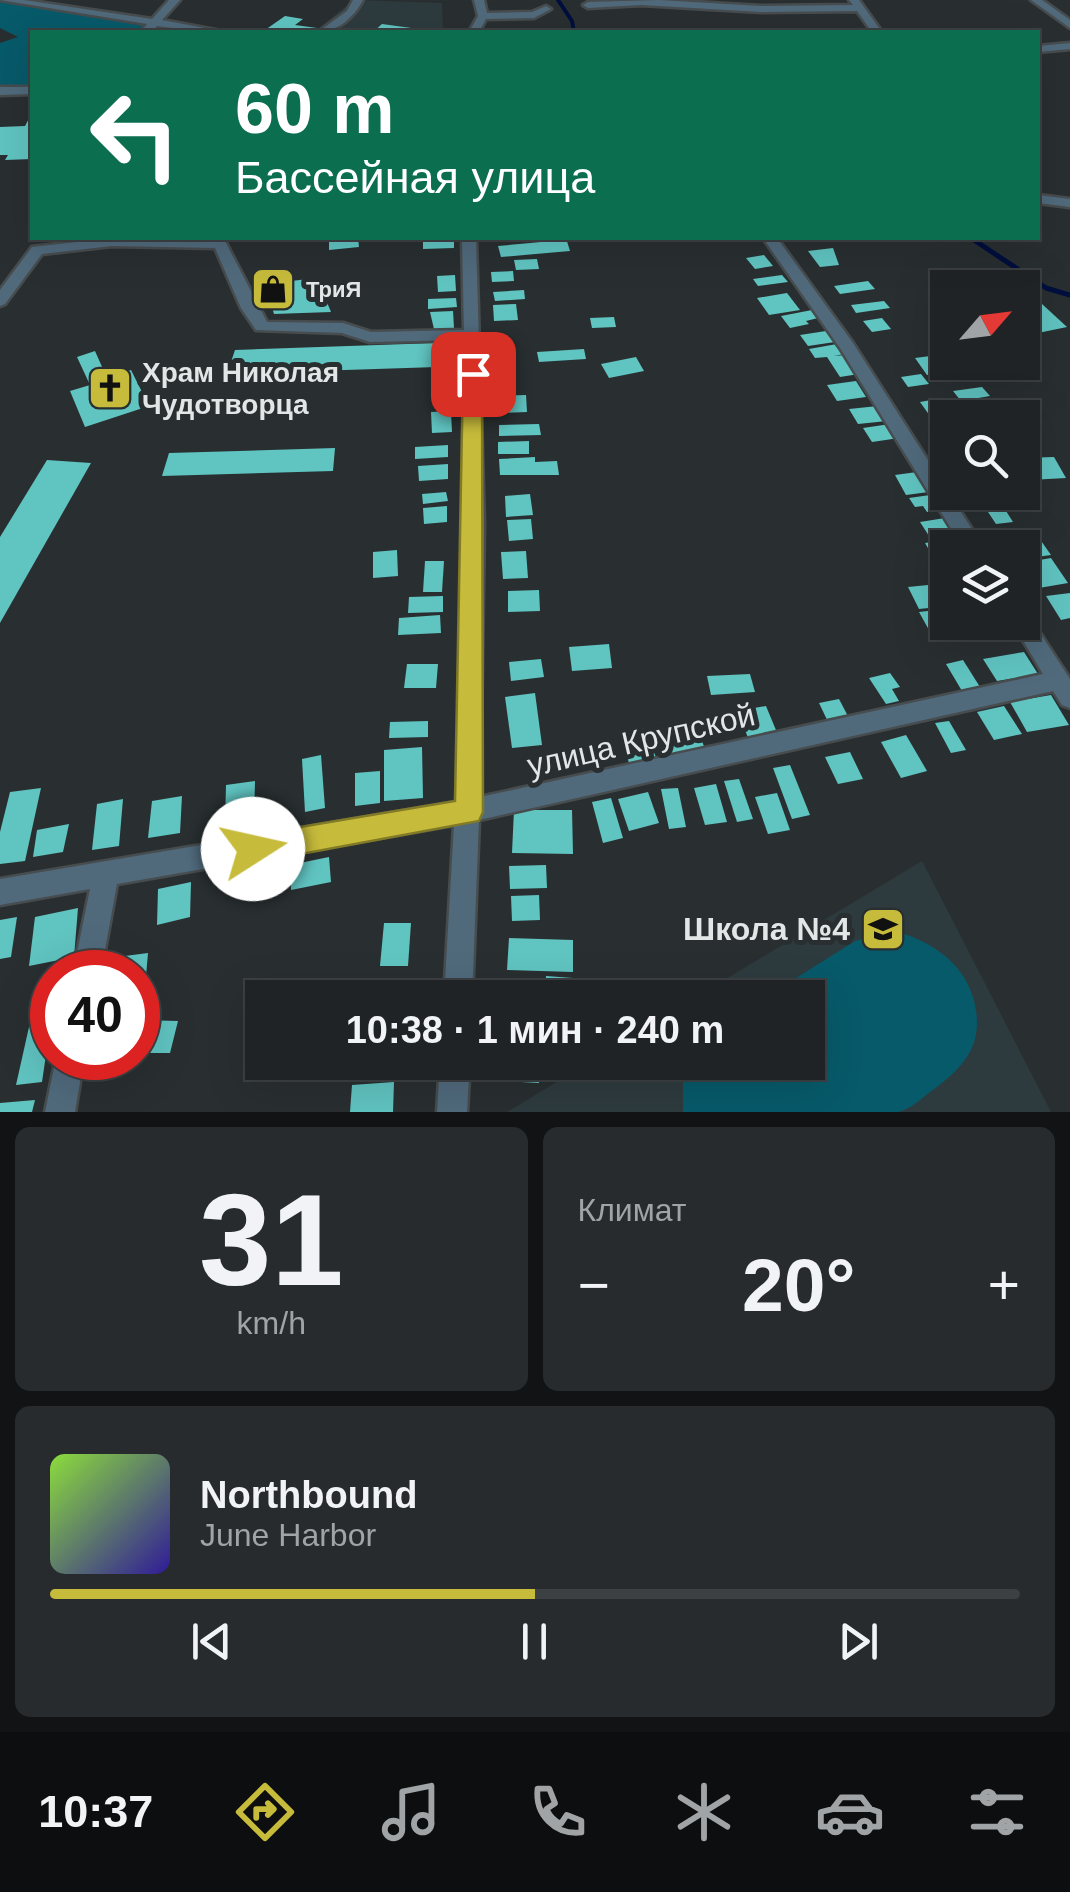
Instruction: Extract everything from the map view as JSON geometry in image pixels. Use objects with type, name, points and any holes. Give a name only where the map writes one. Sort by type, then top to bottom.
[{"type":"street","points":[[4,0],[149,28],[185,30]]},
{"type":"street","points":[[149,28],[175,0]]},
{"type":"street","points":[[326,30],[352,13],[358,0]]},
{"type":"street","points":[[475,30],[483,16],[479,0]]},
{"type":"street","points":[[1036,0],[1070,25]]},
{"type":"street","points":[[588,5],[641,2],[760,9],[858,4],[876,30]]},
{"type":"street","points":[[483,16],[534,15],[546,9]]},
{"type":"street","points":[[1040,49],[1070,46]]},
{"type":"street","points":[[0,91],[30,91]]},
{"type":"street","points":[[1040,199],[1070,203]]},
{"type":"street","points":[[459,980],[469,812],[473,335],[469,240]]},
{"type":"street","points":[[771,240],[847,347],[963,530]]},
{"type":"street","points":[[0,301],[37,250],[112,242],[220,244],[235,268],[250,314],[262,327],[343,328],[388,338],[473,335]]},
{"type":"street","points":[[1033,640],[1064,689]]},
{"type":"street","name":"улица Крупской","points":[[0,892],[469,812],[1064,689]]},
{"type":"street","points":[[91,950],[106,876]]},
{"type":"street","points":[[60,1112],[66,1080]]},
{"type":"street","points":[[452,1112],[453,1080]]},
{"type":"shaded area","points":[[354,0],[442,3],[443,30],[316,30]]},
{"type":"shaded area","points":[[0,2],[186,30],[30,30],[30,87],[0,86],[0,43],[18,37],[0,28]]},
{"type":"shaded area","name":"Школа №4","points":[[922,861],[1051,1112],[507,1112],[560,1080],[825,1080],[825,980],[724,980]]},
{"type":"shaded area","points":[[894,931],[931,946],[961,973],[973,997],[977,1028],[970,1052],[954,1073],[911,1107],[898,1112],[683,1112],[683,1080],[825,1080],[825,980],[793,980],[855,941]]},
{"type":"building","points":[[285,16],[303,19],[295,25],[317,28],[314,30],[265,30]]},
{"type":"building","points":[[382,24],[426,30],[375,30]]},
{"type":"building","points":[[30,117],[30,159],[5,160],[8,155],[0,155],[0,127],[25,126]]},
{"type":"building","points":[[329,240],[358,240],[359,247],[329,250]]},
{"type":"building","points":[[423,240],[454,240],[454,248],[423,249]]},
{"type":"building","points":[[567,240],[570,251],[501,257],[498,246]]},
{"type":"building","points":[[833,248],[839,265],[820,267],[808,251]]},
{"type":"building","points":[[764,255],[773,266],[755,269],[746,258]]},
{"type":"building","points":[[537,259],[539,269],[516,270],[514,260]]},
{"type":"building","points":[[513,271],[514,281],[492,282],[491,272]]},
{"type":"building","points":[[455,275],[456,291],[438,292],[437,276]]},
{"type":"building","points":[[782,275],[788,282],[758,286],[753,279]]},
{"type":"building","points":[[317,278],[331,312],[274,314],[265,284]]},
{"type":"building","points":[[868,281],[875,289],[840,294],[834,286]]},
{"type":"building","points":[[524,290],[525,299],[495,301],[493,292]]},
{"type":"building","points":[[787,293],[800,310],[769,315],[757,298]]},
{"type":"building","points":[[456,298],[457,307],[428,309],[428,299]]},
{"type":"building","points":[[884,301],[890,308],[856,313],[851,305]]},
{"type":"building","points":[[516,304],[518,320],[494,321],[493,305]]},
{"type":"building","points":[[1042,304],[1067,327],[1040,333]]},
{"type":"building","points":[[812,310],[818,318],[790,328],[781,316]]},
{"type":"building","points":[[453,311],[454,328],[434,329],[430,312]]},
{"type":"building","points":[[614,317],[616,327],[592,328],[590,318]]},
{"type":"building","points":[[882,318],[891,329],[872,332],[863,321]]},
{"type":"building","points":[[826,331],[835,342],[808,346],[800,335]]},
{"type":"building","points":[[436,343],[437,367],[227,374],[235,350]]},
{"type":"building","points":[[837,344],[844,354],[834,356],[846,355],[859,374],[840,377],[827,357],[815,358],[809,349]]},
{"type":"building","points":[[584,349],[586,359],[539,362],[537,352]]},
{"type":"building","name":"Храм Николая Чудотворца","points":[[95,351],[107,378],[131,370],[149,406],[85,427],[70,391],[90,385],[77,357]]},
{"type":"building","points":[[930,356],[930,375],[927,375],[915,358]]},
{"type":"building","points":[[636,357],[644,371],[609,378],[601,364]]},
{"type":"building","points":[[921,374],[929,384],[908,387],[901,377]]},
{"type":"building","points":[[856,381],[866,397],[837,401],[827,385]]},
{"type":"building","points":[[982,387],[990,396],[960,400],[953,391]]},
{"type":"building","points":[[526,395],[527,412],[498,413],[497,396]]},
{"type":"building","points":[[930,400],[930,416],[920,402]]},
{"type":"building","points":[[878,406],[887,421],[858,424],[849,409]]},
{"type":"building","points":[[451,411],[452,432],[432,433],[431,412]]},
{"type":"building","points":[[539,424],[541,435],[499,436],[499,425]]},
{"type":"building","points":[[890,424],[899,438],[872,442],[863,428]]},
{"type":"building","points":[[529,441],[529,454],[498,454],[498,442]]},
{"type":"building","points":[[448,445],[448,457],[415,459],[415,447]]},
{"type":"building","points":[[335,448],[333,471],[162,476],[169,453]]},
{"type":"building","points":[[535,457],[535,462],[557,461],[559,475],[500,475],[499,459]]},
{"type":"building","points":[[1040,457],[1054,457],[1066,478],[1040,479]]},
{"type":"building","points":[[47,460],[91,463],[0,623],[0,537]]},
{"type":"building","points":[[448,464],[448,479],[419,481],[418,466]]},
{"type":"building","points":[[917,472],[929,492],[906,495],[895,475]]},
{"type":"building","points":[[446,492],[448,501],[423,504],[422,494]]},
{"type":"building","points":[[530,494],[533,515],[506,517],[505,496]]},
{"type":"building","points":[[930,495],[930,510],[940,510],[927,512],[923,506],[915,507],[909,498]]},
{"type":"building","points":[[447,506],[447,522],[424,524],[423,508]]},
{"type":"building","points":[[987,510],[1005,510],[1013,522],[996,524]]},
{"type":"building","points":[[945,518],[952,530],[930,530],[930,537],[920,522]]},
{"type":"building","points":[[531,519],[533,539],[509,541],[507,520]]},
{"type":"building","points":[[1040,539],[1051,555],[1040,557]]},
{"type":"building","points":[[397,550],[398,576],[373,578],[373,552]]},
{"type":"building","points":[[526,551],[528,578],[503,579],[501,552]]},
{"type":"building","points":[[1051,558],[1068,583],[1040,588],[1040,560]]},
{"type":"building","points":[[425,561],[444,561],[442,592],[423,592]]},
{"type":"building","points":[[928,585],[930,608],[919,609],[908,587]]},
{"type":"building","points":[[539,590],[540,611],[508,612],[508,591]]},
{"type":"building","points":[[1070,593],[1070,618],[1061,620],[1046,596]]},
{"type":"building","points":[[443,596],[443,612],[408,613],[409,597]]},
{"type":"building","points":[[930,611],[930,632],[919,612]]},
{"type":"building","points":[[440,615],[441,633],[398,635],[399,618]]},
{"type":"building","points":[[609,644],[612,668],[572,671],[569,647]]},
{"type":"building","points":[[1024,652],[1038,674],[997,681],[983,659]]},
{"type":"building","points":[[541,659],[544,677],[511,681],[509,662]]},
{"type":"building","points":[[963,660],[980,687],[962,691],[946,664]]},
{"type":"building","points":[[407,664],[438,664],[436,688],[404,688]]},
{"type":"building","points":[[890,673],[900,687],[892,689],[899,701],[886,704],[869,678]]},
{"type":"building","points":[[750,674],[755,692],[711,695],[707,676]]},
{"type":"building","points":[[535,693],[542,745],[512,748],[505,697]]},
{"type":"building","points":[[1051,695],[1069,725],[1027,732],[1010,702]]},
{"type":"building","points":[[839,699],[850,720],[829,724],[819,703]]},
{"type":"building","points":[[766,706],[778,735],[749,740],[737,711]]},
{"type":"building","points":[[1004,706],[1022,734],[994,740],[977,712]]},
{"type":"building","points":[[428,721],[428,737],[389,738],[390,722]]},
{"type":"building","points":[[949,721],[966,750],[951,753],[935,723]]},
{"type":"building","points":[[695,722],[705,749],[670,755],[661,728]]},
{"type":"building","points":[[647,728],[656,758],[629,763],[620,733]]},
{"type":"building","points":[[906,735],[927,771],[901,778],[881,742]]},
{"type":"building","points":[[422,747],[423,798],[384,801],[384,750]]},
{"type":"building","points":[[850,752],[863,779],[838,784],[825,757]]},
{"type":"building","points":[[321,755],[325,808],[305,812],[302,759]]},
{"type":"building","points":[[790,765],[810,815],[792,819],[773,768]]},
{"type":"building","points":[[380,771],[380,803],[355,806],[355,773]]},
{"type":"building","points":[[739,779],[753,819],[737,822],[724,781]]},
{"type":"building","points":[[255,781],[254,820],[225,824],[226,785]]},
{"type":"building","points":[[716,784],[727,822],[705,825],[694,788]]},
{"type":"building","points":[[41,788],[25,861],[0,864],[0,832],[10,792]]},
{"type":"building","points":[[678,788],[686,827],[669,829],[661,789]]},
{"type":"building","points":[[648,792],[659,823],[629,831],[618,799]]},
{"type":"building","points":[[777,793],[790,830],[768,834],[755,797]]},
{"type":"building","points":[[182,796],[180,833],[148,838],[152,801]]},
{"type":"building","points":[[611,798],[623,838],[603,843],[592,802]]},
{"type":"building","points":[[123,799],[119,846],[92,850],[97,804]]},
{"type":"building","points":[[514,810],[572,810],[573,854],[512,853]]},
{"type":"building","points":[[69,824],[63,852],[33,857],[37,830]]},
{"type":"building","points":[[329,857],[331,882],[291,890],[290,865]]},
{"type":"building","points":[[546,865],[547,888],[510,889],[509,866]]},
{"type":"building","points":[[191,882],[190,917],[157,925],[158,889]]},
{"type":"building","points":[[539,895],[540,920],[512,921],[511,896]]},
{"type":"building","points":[[78,908],[75,950],[31,950],[35,917]]},
{"type":"building","points":[[17,917],[11,957],[0,959],[0,920]]},
{"type":"building","points":[[384,923],[411,923],[408,966],[380,966]]},
{"type":"building","points":[[509,938],[573,940],[573,972],[507,970]]},
{"type":"building","points":[[546,976],[573,978],[573,980],[546,980]]},
{"type":"building","points":[[160,1021],[178,1021],[170,1053],[160,1053]]},
{"type":"building","points":[[30,1022],[30,1080],[42,1082],[16,1085]]},
{"type":"building","points":[[501,1080],[539,1080],[539,1083]]},
{"type":"building","points":[[394,1082],[393,1112],[350,1112],[352,1085]]},
{"type":"building","points":[[35,1100],[32,1112],[0,1112],[0,1103]]},
{"type":"waterway","points":[[558,0],[574,30]]},
{"type":"waterway","points":[[974,240],[1046,288],[1070,295]]},
{"type":"place","name":"ТриЯ","points":[[273,289]]},
{"type":"place","name":"Храм Николая Чудотворца","points":[[110,388]]},
{"type":"place","name":"Школа №4","points":[[883,929]]},
{"type":"route","points":[[253,849],[469,812],[473,374]]}]
